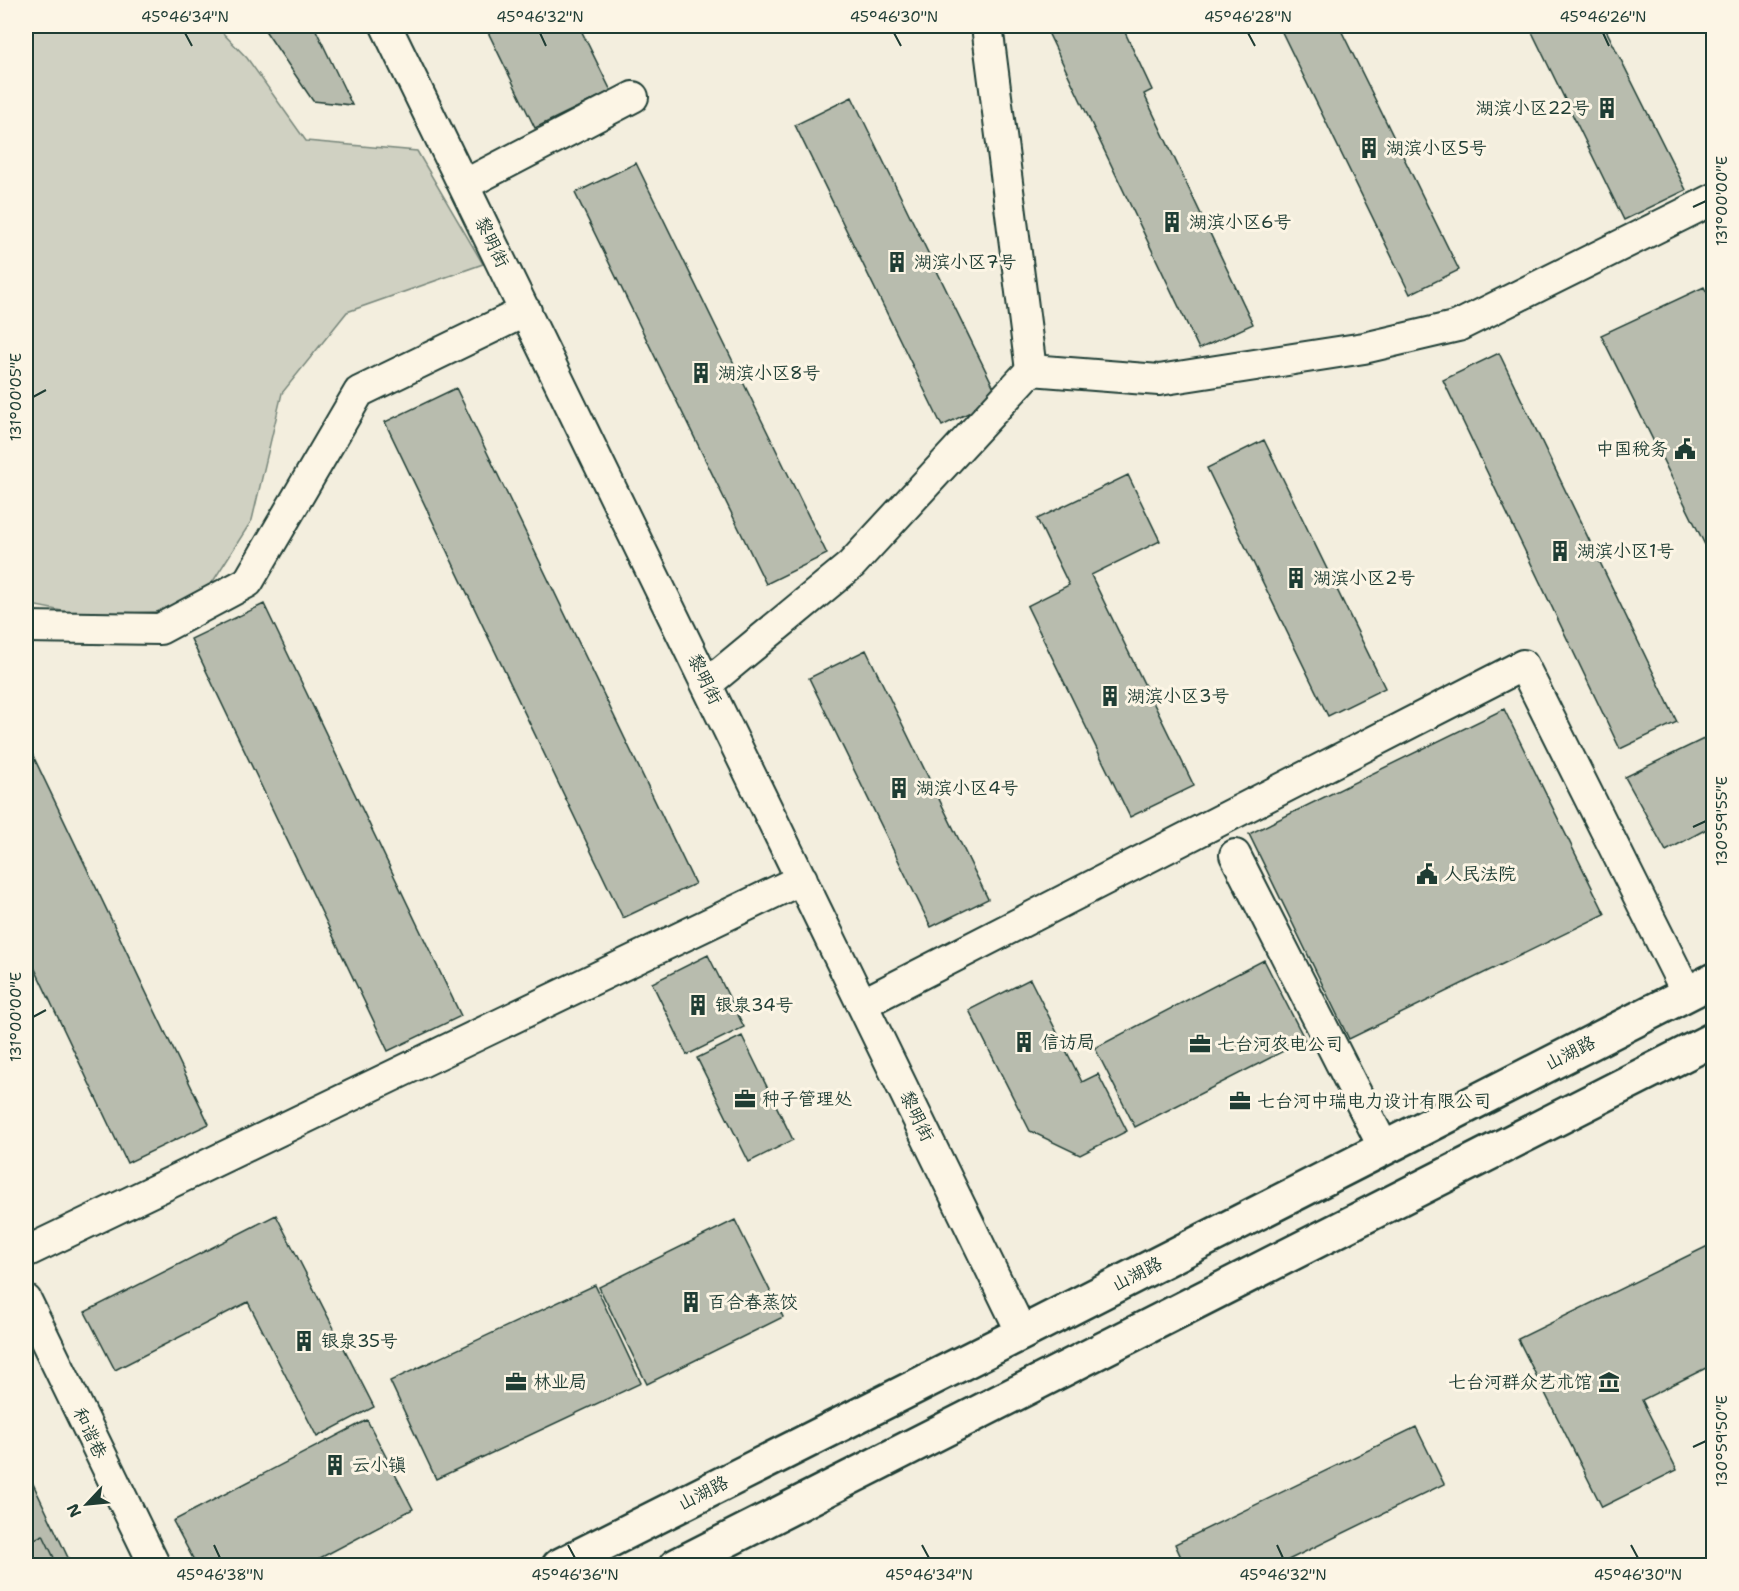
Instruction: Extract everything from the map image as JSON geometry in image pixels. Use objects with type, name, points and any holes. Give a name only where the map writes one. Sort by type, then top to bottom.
[{"type":"main road","name":"山湖路","points":[[559,1566],[1022,1333],[1700,986]]},
{"type":"main road","points":[[676,1566],[1713,1039]]},
{"type":"street","name":"黎明街","points":[[386,26],[1022,1333]]},
{"type":"street","points":[[707,684],[851,565],[1031,370],[987,26]]},
{"type":"street","points":[[464,185],[633,97]]},
{"type":"street","points":[[1031,370],[1159,380],[1364,348],[1458,326],[1713,200]]},
{"type":"street","points":[[26,627],[160,628],[248,582],[359,392],[526,311]]},
{"type":"street","points":[[862,1004],[1523,665],[1700,986]]},
{"type":"street","points":[[1235,855],[1384,1148]]},
{"type":"street","points":[[26,1252],[802,879]]},
{"type":"street","name":"和谐巷","points":[[26,1299],[155,1566]]},
{"type":"shaded area","points":[[26,26],[216,26],[247,58],[306,141],[417,151],[483,264],[347,312],[282,393],[252,520],[212,583],[176,611],[83,615],[26,604]]},
{"type":"building","points":[[262,26],[314,26],[352,105],[313,101]]},
{"type":"building","points":[[485,26],[579,26],[611,91],[535,128]]},
{"type":"building","name":"湖滨小区6号","points":[[1045,26],[1122,26],[1152,90],[1144,94],[1253,324],[1199,349]]},
{"type":"building","name":"湖滨小区5号","points":[[1279,26],[1339,26],[1459,270],[1410,294]]},
{"type":"building","name":"湖滨小区22号","points":[[1529,26],[1604,26],[1686,190],[1624,220]]},
{"type":"building","name":"湖滨小区7号","points":[[852,97],[999,398],[942,426],[795,125]]},
{"type":"building","name":"湖滨小区8号","points":[[636,163],[827,554],[766,584],[575,193]]},
{"type":"building","name":"中国税务","points":[[1704,287],[1714,306],[1714,563],[1601,335]]},
{"type":"building","name":"湖滨小区1号","points":[[1499,353],[1677,722],[1620,749],[1443,380]]},
{"type":"building","points":[[456,388],[695,884],[623,918],[385,422]]},
{"type":"building","name":"湖滨小区2号","points":[[1264,440],[1385,688],[1328,716],[1207,468]]},
{"type":"building","name":"湖滨小区3号","points":[[1128,475],[1160,541],[1091,575],[1194,786],[1130,817],[1027,606],[1069,585],[1037,519]]},
{"type":"building","points":[[264,604],[461,1016],[388,1051],[191,639]]},
{"type":"building","name":"湖滨小区4号","points":[[866,650],[988,899],[931,927],[809,678]]},
{"type":"building","name":"人民法院","points":[[1504,709],[1605,914],[1349,1039],[1249,834]]},
{"type":"building","points":[[1714,734],[1714,825],[1666,851],[1625,777]]},
{"type":"building","points":[[26,741],[209,1124],[127,1163],[26,950]]},
{"type":"building","name":"银泉34号","points":[[708,955],[744,1027],[687,1055],[652,983]]},
{"type":"building","name":"七台河农电公司","points":[[1264,960],[1305,1040],[1135,1127],[1095,1048]]},
{"type":"building","name":"信访局","points":[[1030,979],[1082,1082],[1098,1074],[1127,1131],[1080,1155],[1030,1131],[969,1010]]},
{"type":"building","name":"种子管理处","points":[[742,1036],[793,1140],[749,1162],[697,1058]]},
{"type":"building","name":"银泉35号","points":[[276,1215],[374,1407],[317,1437],[248,1302],[115,1370],[85,1312]]},
{"type":"building","name":"百合春蒸饺","points":[[735,1220],[783,1317],[647,1384],[599,1287]]},
{"type":"building","name":"七台河群众艺术馆","points":[[1714,1243],[1714,1364],[1642,1400],[1677,1470],[1602,1507],[1518,1339]]},
{"type":"building","name":"林业局","points":[[595,1285],[641,1383],[436,1479],[390,1381]]},
{"type":"building","name":"云小镇","points":[[367,1420],[413,1509],[305,1566],[197,1566],[173,1521]]},
{"type":"building","points":[[1416,1427],[1444,1484],[1276,1566],[1185,1566],[1175,1544]]},
{"type":"building","points":[[26,1469],[72,1566],[26,1566]]},
{"type":"building","points":[[43,1535],[58,1566],[26,1566],[26,1543]]},
{"type":"place","name":"湖滨小区22号","points":[[1607,108]]},
{"type":"place","name":"湖滨小区5号","points":[[1369,148]]},
{"type":"place","name":"湖滨小区6号","points":[[1172,222]]},
{"type":"place","name":"湖滨小区7号","points":[[897,262]]},
{"type":"place","name":"湖滨小区8号","points":[[701,373]]},
{"type":"place","name":"中国税务","points":[[1685,449]]},
{"type":"place","name":"湖滨小区1号","points":[[1560,551]]},
{"type":"place","name":"湖滨小区2号","points":[[1296,578]]},
{"type":"place","name":"湖滨小区3号","points":[[1110,696]]},
{"type":"place","name":"湖滨小区4号","points":[[899,788]]},
{"type":"place","name":"人民法院","points":[[1427,874]]},
{"type":"place","name":"银泉34号","points":[[698,1005]]},
{"type":"place","name":"信访局","points":[[1024,1042]]},
{"type":"place","name":"七台河农电公司","points":[[1200,1044]]},
{"type":"place","name":"种子管理处","points":[[745,1099]]},
{"type":"place","name":"七台河中瑞电力设计有限公司","points":[[1240,1101]]},
{"type":"place","name":"百合春蒸饺","points":[[691,1302]]},
{"type":"place","name":"银泉35号","points":[[304,1341]]},
{"type":"place","name":"林业局","points":[[516,1382]]},
{"type":"place","name":"七台河群众艺术馆","points":[[1609,1382]]},
{"type":"place","name":"云小镇","points":[[335,1465]]}]
